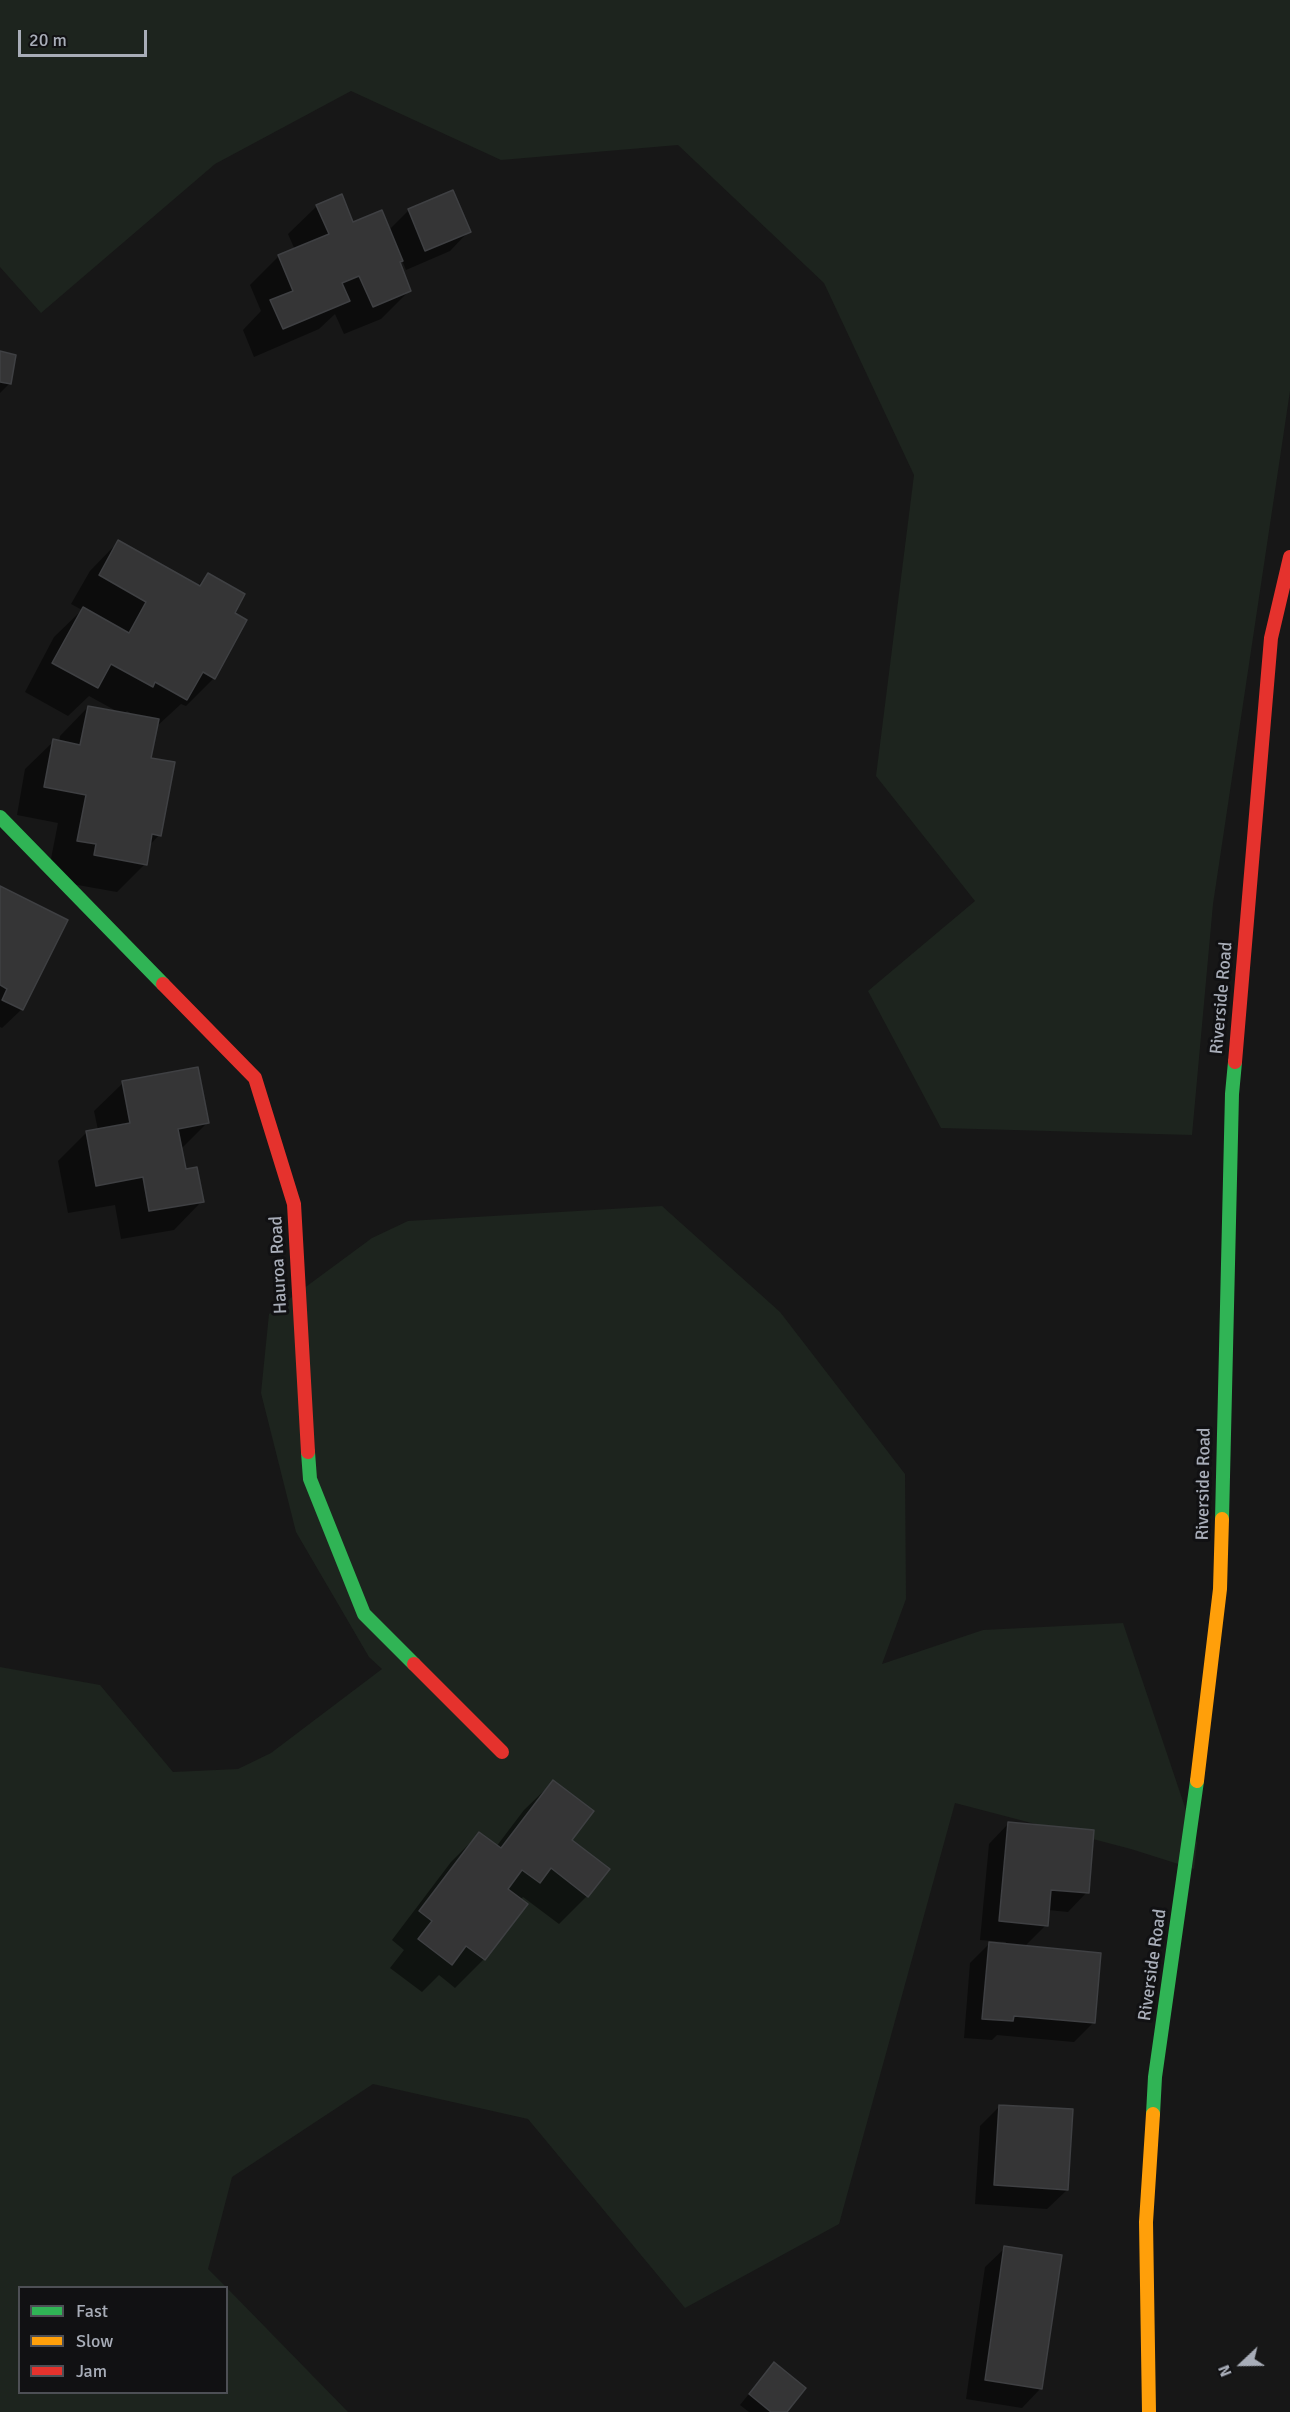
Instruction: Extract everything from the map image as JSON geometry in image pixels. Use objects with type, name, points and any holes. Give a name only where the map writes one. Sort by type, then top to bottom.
[{"type":"street","name":"Riverside Road","points":[[1149,2412],[1146,2222],[1155,2077],[1206,1718],[1220,1590],[1232,1094],[1271,638],[1290,557]]},
{"type":"street","name":"Hauroa Road","points":[[0,818],[255,1078],[294,1204],[310,1479],[364,1614],[502,1752]]},
{"type":"shaded area","points":[[0,0],[1290,0],[1290,391],[1213,904],[1192,1135],[941,1128],[868,991],[975,901],[876,776],[914,475],[824,283],[678,145],[501,160],[351,91],[215,164],[41,313],[0,267]]},
{"type":"shaded area","points":[[662,1206],[780,1312],[905,1474],[906,1599],[882,1664],[983,1630],[1123,1623],[1197,1843],[1194,1869],[1131,1849],[955,1803],[839,2224],[685,2308],[528,2119],[373,2084],[232,2177],[208,2269],[225,2286],[18,2286],[18,2394],[228,2394],[228,2289],[348,2412],[0,2412],[0,1667],[100,1685],[173,1772],[238,1769],[271,1753],[382,1669],[369,1657],[296,1532],[261,1393],[269,1314],[372,1238],[408,1221]]},
{"type":"building","points":[[453,190],[471,232],[425,251],[408,209]]},
{"type":"building","points":[[342,194],[353,222],[382,210],[403,261],[400,262],[411,291],[373,307],[359,276],[342,283],[350,301],[283,329],[270,300],[293,291],[278,255],[329,234],[316,205]]},
{"type":"building","points":[[0,351],[16,355],[11,384],[0,382]]},
{"type":"building","points":[[118,540],[200,586],[208,573],[245,594],[235,613],[247,620],[215,679],[203,672],[187,700],[155,682],[153,687],[111,664],[98,688],[52,663],[83,607],[129,633],[146,602],[99,575]]},
{"type":"building","points":[[88,706],[159,719],[151,758],[175,762],[161,836],[152,834],[147,865],[94,855],[96,844],[77,841],[86,795],[44,787],[53,739],[80,745]]},
{"type":"building","points":[[0,886],[68,920],[23,1010],[2,1000],[7,989],[0,985]]},
{"type":"building","points":[[198,1067],[209,1123],[178,1129],[186,1169],[197,1167],[204,1202],[149,1211],[143,1177],[96,1186],[86,1131],[130,1123],[122,1081]]},
{"type":"building","points":[[553,1780],[594,1811],[572,1840],[610,1869],[588,1897],[551,1868],[540,1883],[522,1870],[508,1889],[528,1904],[485,1960],[466,1946],[452,1965],[418,1939],[432,1921],[419,1911],[479,1832],[501,1848]]},
{"type":"building","points":[[1008,1822],[1094,1830],[1089,1893],[1051,1890],[1048,1926],[999,1921]]},
{"type":"building","points":[[989,1942],[1101,1953],[1095,2023],[1014,2016],[1013,2021],[982,2019]]},
{"type":"building","points":[[999,2105],[1073,2109],[1068,2190],[994,2185]]},
{"type":"building","points":[[1004,2246],[1062,2255],[1042,2389],[985,2380]]},
{"type":"building","points":[[774,2362],[806,2388],[787,2412],[771,2412],[749,2394]]},
{"type":"traffic: fast","points":[[0,817],[163,984]]},
{"type":"traffic: fast","points":[[1222,1519],[1232,1094],[1235,1062]]},
{"type":"traffic: fast","points":[[308,1452],[310,1479],[364,1614],[414,1664]]},
{"type":"traffic: fast","points":[[1153,2114],[1155,2077],[1197,1781]]},
{"type":"traffic: slow","points":[[1197,1781],[1220,1589],[1222,1519]]},
{"type":"traffic: slow","points":[[1149,2412],[1146,2222],[1153,2114]]},
{"type":"traffic: jam","points":[[1235,1062],[1271,638],[1290,557]]},
{"type":"traffic: jam","points":[[163,984],[255,1078],[294,1204],[308,1452]]},
{"type":"traffic: jam","points":[[414,1664],[502,1752]]}]
